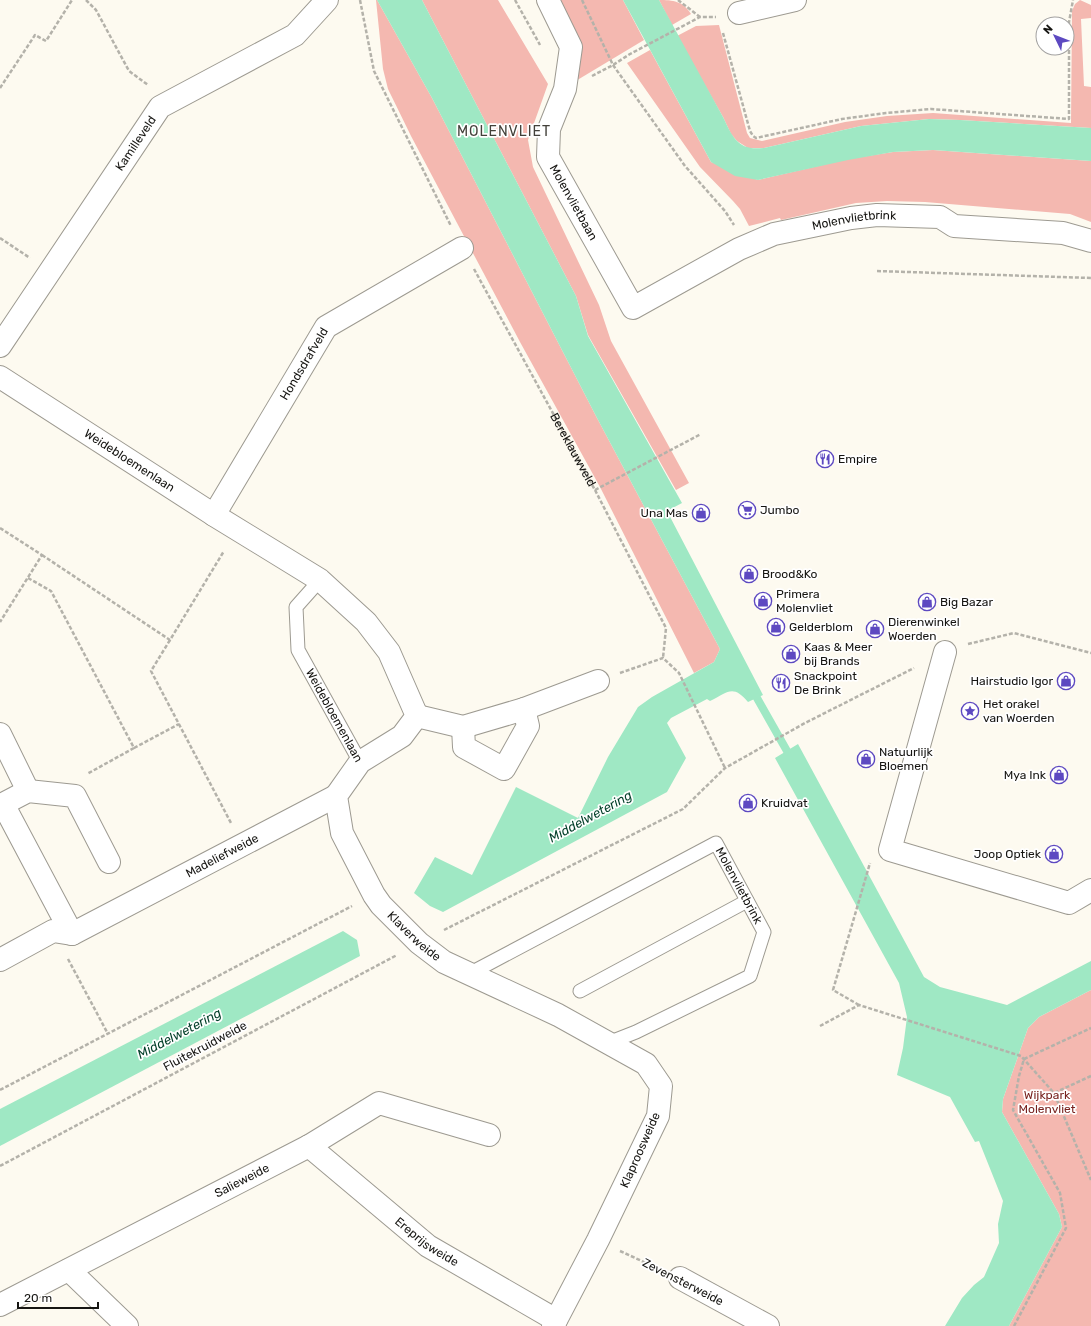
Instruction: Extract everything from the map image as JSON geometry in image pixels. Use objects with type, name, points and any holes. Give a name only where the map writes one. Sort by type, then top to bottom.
[{"type":"street","name":"Kamilleveld","points":[[0,346],[160,107],[295,35],[327,0]]},
{"type":"street","name":"Molenvlietbaan","points":[[548,0],[571,48],[565,89],[549,129],[548,157],[633,308]]},
{"type":"street","points":[[739,13],[795,0]]},
{"type":"street","name":"Molenvlietbrink","points":[[633,308],[748,246],[774,234],[877,214],[940,217],[954,226],[1063,233],[1091,241]]},
{"type":"street","name":"Hondsdrafveld","points":[[214,515],[326,327],[462,248]]},
{"type":"street","name":"Weidebloemenlaan","points":[[0,377],[214,515],[320,580],[366,622],[389,652],[417,716],[402,736],[360,762]]},
{"type":"street","points":[[945,652],[890,850],[1069,903],[1091,890]]},
{"type":"street","points":[[417,716],[463,727],[524,709],[598,681]]},
{"type":"street","points":[[463,727],[464,747],[504,769],[528,726],[524,709]]},
{"type":"street","points":[[0,734],[28,791]]},
{"type":"street","name":"Madeliefweide","points":[[0,960],[62,932],[243,845],[336,796],[360,762]]},
{"type":"street","points":[[62,932],[3,804],[28,791],[75,796],[109,862]]},
{"type":"street","name":"Klaverweide","points":[[336,796],[342,833],[374,894],[381,905],[419,943],[444,962],[558,1016]]},
{"type":"street","name":"Klaproosweide","points":[[555,1323],[598,1240],[658,1116],[662,1086],[646,1064],[558,1016]]},
{"type":"street","name":"Salieweide","points":[[0,1305],[309,1146],[379,1103],[489,1135]]},
{"type":"street","name":"Ereprijsweide","points":[[309,1146],[428,1246],[555,1323]]},
{"type":"street","points":[[69,1270],[127,1326]]},
{"type":"street","name":"Zevensterweide","points":[[680,1278],[768,1326]]},
{"type":"lane","name":"Weidebloemenlaan","points":[[320,580],[296,607],[298,650],[360,762]]},
{"type":"lane","name":"Molenvlietbrink","points":[[469,974],[716,843],[764,932],[750,976],[636,1032],[608,1043]]},
{"type":"lane","points":[[580,992],[747,901]]},
{"type":"path","points":[[0,88],[35,35],[46,41],[72,0]]},
{"type":"path","points":[[86,0],[96,10],[129,71],[151,87],[160,107]]},
{"type":"path","name":"Bereklauwveld","points":[[360,0],[374,71],[462,248],[595,490],[666,628],[663,658]]},
{"type":"path","points":[[582,0],[613,65],[685,166],[725,211],[748,246]]},
{"type":"path","points":[[678,0],[700,17]]},
{"type":"path","points":[[723,32],[750,131],[756,138],[842,119],[931,109],[1069,118],[1069,22],[1073,0]]},
{"type":"path","points":[[565,89],[613,65],[630,54],[693,21]]},
{"type":"path","points":[[0,238],[50,271]]},
{"type":"path","points":[[877,271],[1091,278]]},
{"type":"path","points":[[595,490],[701,434]]},
{"type":"path","points":[[0,528],[170,640]]},
{"type":"path","points":[[237,529],[151,671],[243,845]]},
{"type":"path","points":[[0,622],[42,555]]},
{"type":"path","points":[[28,578],[51,591],[134,748]]},
{"type":"path","points":[[598,681],[663,658],[679,673],[725,768],[805,723]]},
{"type":"path","points":[[75,796],[73,782],[180,724]]},
{"type":"path","name":"Fluitekruidweide","points":[[0,1166],[419,943],[683,809],[725,768]]},
{"type":"path","points":[[868,870],[834,990],[859,1005],[1021,1056],[1054,1093],[1091,1180]]},
{"type":"path","points":[[0,1090],[374,894]]},
{"type":"path","points":[[62,932],[108,1034]]},
{"type":"path","points":[[820,1026],[859,1005]]},
{"type":"path","points":[[1014,1326],[1066,1228],[1060,1193],[1013,1110],[1019,1076],[1024,1059],[1091,1028]]},
{"type":"path","points":[[1054,1093],[1091,1076]]},
{"type":"path","name":"Zevensterweide","points":[[598,1240],[680,1278]]},
{"type":"green space","points":[[376,0],[432,98],[597,418],[720,649],[714,662],[694,673],[600,487],[520,342],[411,136],[388,89],[383,69]]},
{"type":"green space","points":[[422,0],[498,0],[548,84],[528,140],[533,167],[599,305],[611,341],[689,483],[676,490],[588,335],[576,296]]},
{"type":"green space","points":[[556,0],[623,0],[644,40],[574,82]]},
{"type":"green space","points":[[659,0],[677,2],[685,6],[691,14],[672,25]]},
{"type":"green space","points":[[1080,0],[1091,5],[1091,18],[1081,19],[1084,86],[1091,87],[1091,128],[929,119],[861,126],[764,148],[748,148],[737,141],[731,134],[677,36],[696,26],[719,25],[747,133],[750,138],[762,141],[845,122],[887,116],[933,113],[1071,123],[1072,56],[1075,56],[1075,16],[1072,16],[1072,11],[1075,4]]},
{"type":"green space","points":[[650,50],[711,162],[758,180],[848,159],[893,152],[933,150],[1091,161],[1091,222],[1070,214],[925,202],[887,201],[856,203],[781,220],[780,218],[749,226],[740,209],[700,167],[627,63]]},
{"type":"green space","name":"Wijkpark Molenvliet","points":[[1091,990],[1091,1326],[1009,1326],[1062,1227],[1059,1214],[1002,1112],[1003,1099],[1028,1028],[1039,1017]]},
{"type":"water","name":"Middelwetering","points":[[377,0],[422,0],[576,296],[588,336],[682,503],[667,511],[763,695],[748,702],[743,696],[734,691],[730,691],[710,701],[707,699],[671,718],[667,723],[686,758],[667,792],[443,912],[430,906],[414,893],[435,857],[472,875],[516,787],[578,818],[608,757],[638,707],[652,697],[714,662],[720,649],[597,418],[432,98]]},
{"type":"water","points":[[623,0],[659,0],[730,131],[735,139],[747,147],[764,148],[861,126],[929,119],[960,120],[1091,128],[1091,161],[933,150],[893,152],[848,160],[758,180],[735,176],[711,162]]},
{"type":"water","points":[[798,744],[924,977],[940,987],[1007,1005],[1091,961],[1091,990],[1039,1017],[1028,1028],[1003,1099],[1002,1112],[1059,1214],[1062,1227],[1009,1326],[945,1326],[962,1298],[984,1277],[999,1243],[998,1224],[1003,1201],[979,1141],[975,1142],[950,1097],[897,1075],[903,1048],[907,1017],[899,983],[775,758]]},
{"type":"water","name":"Middelwetering","points":[[343,931],[357,940],[360,956],[0,1146],[0,1109]]},
{"type":"waterway","points":[[757,698],[787,751]]},
{"type":"place","name":"Empire","points":[[825,459]]},
{"type":"place","name":"Jumbo","points":[[747,510]]},
{"type":"place","name":"Una Mas","points":[[701,513]]},
{"type":"place","name":"Brood&Ko","points":[[749,574]]},
{"type":"place","name":"Primera Molenvliet","points":[[763,601]]},
{"type":"place","name":"Big Bazar","points":[[927,602]]},
{"type":"place","name":"Gelderblom","points":[[776,627]]},
{"type":"place","name":"Dierenwinkel Woerden","points":[[875,629]]},
{"type":"place","name":"Kaas & Meer bij Brands","points":[[791,654]]},
{"type":"place","name":"Hairstudio Igor","points":[[1066,681]]},
{"type":"place","name":"Snackpoint De Brink","points":[[781,683]]},
{"type":"place","name":"Het orakel van Woerden","points":[[970,711]]},
{"type":"place","name":"Natuurlijk Bloemen","points":[[866,759]]},
{"type":"place","name":"Mya Ink","points":[[1059,775]]},
{"type":"place","name":"Kruidvat","points":[[748,803]]},
{"type":"place","name":"Joop Optiek","points":[[1054,854]]},
{"type":"district","name":"MOLENVLIET","points":[[504,131]]}]
